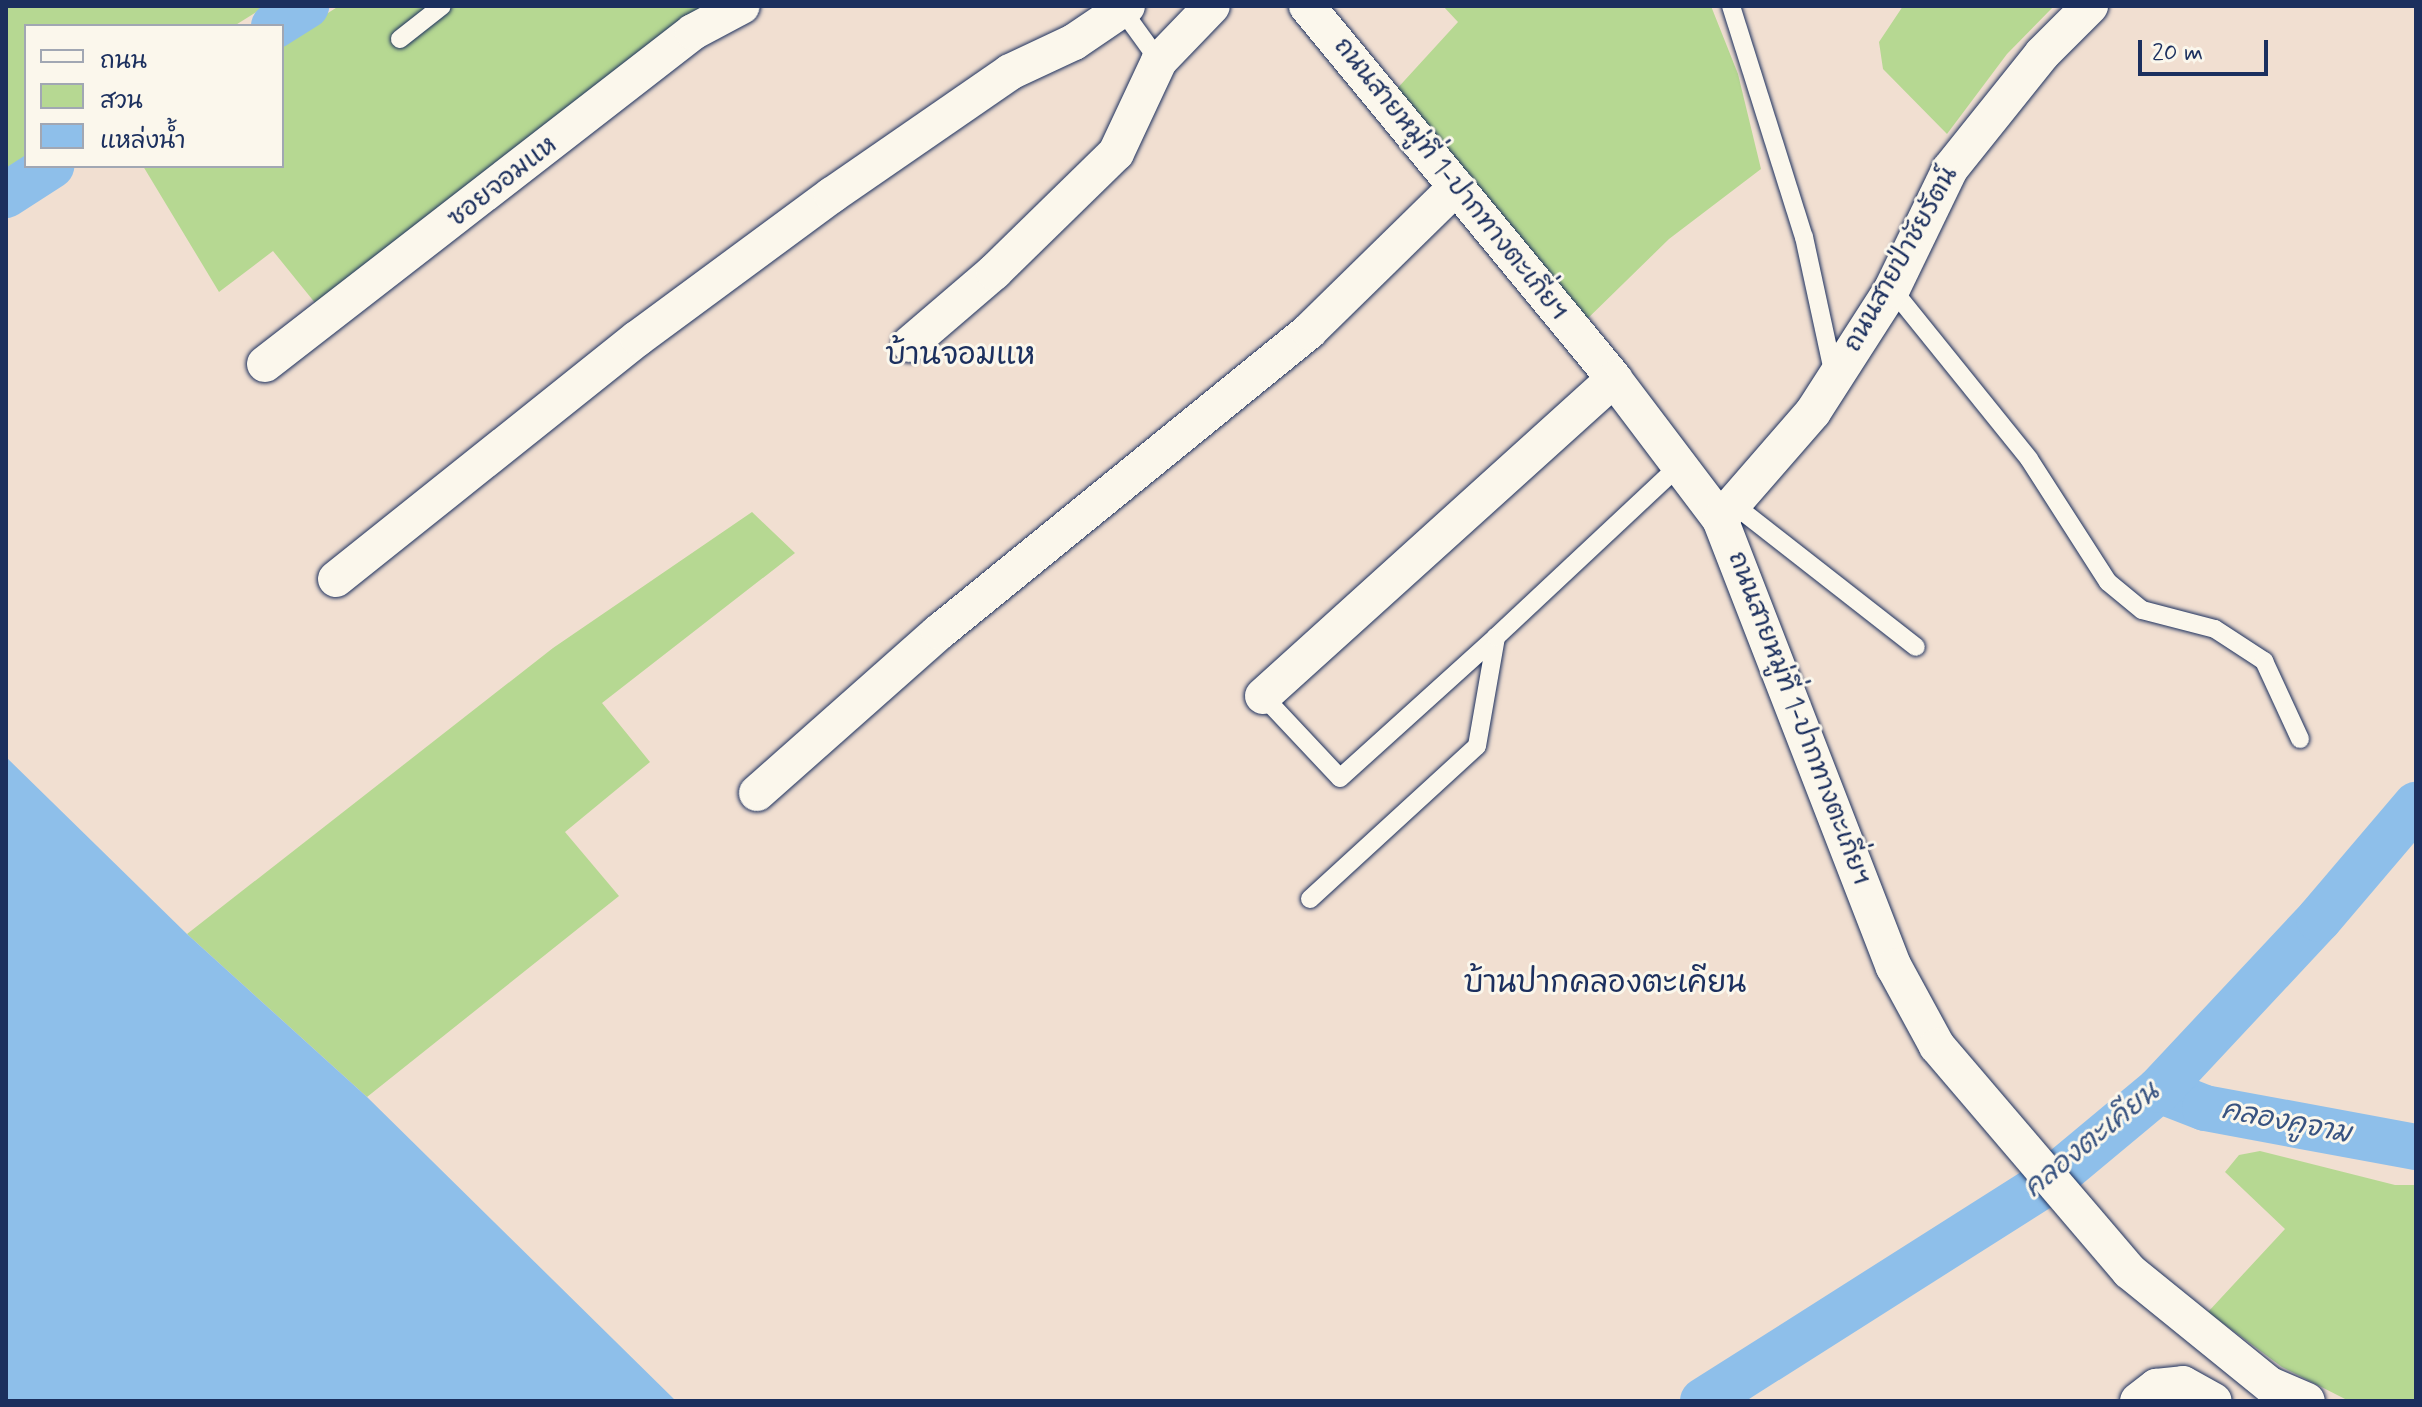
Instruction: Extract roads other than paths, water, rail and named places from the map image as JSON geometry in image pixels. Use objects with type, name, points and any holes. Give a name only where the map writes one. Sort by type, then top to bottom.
[{"type":"street","name":"ซอยจอมแห","points":[[265,364],[693,32],[742,6]]},
{"type":"street","points":[[910,344],[994,272],[1116,153],[1159,61],[1212,6]]},
{"type":"street","name":"ถนนสายหมู่ที่ 1-ปากทางตะเกี่ยฯ","points":[[1307,6],[1614,379],[1680,465],[1727,511],[1894,967],[1937,1046],[2129,1271],[2270,1385],[2307,1401]]},
{"type":"street","name":"ถนนสายป่าชัยรัตน์","points":[[1727,511],[1813,412],[1892,289],[1950,169],[2042,54],[2090,6]]},
{"type":"street","points":[[336,579],[638,338],[832,195],[1010,72],[1074,42],[1125,8]]},
{"type":"street","points":[[757,793],[939,632],[1309,331],[1456,187]]},
{"type":"street","points":[[1263,696],[1614,379]]},
{"type":"street","points":[[2138,1401],[2156,1387],[2183,1384],[2214,1401]]},
{"type":"lane","points":[[400,39],[442,6]]},
{"type":"lane","points":[[1731,6],[1804,237],[1834,378]]},
{"type":"lane","points":[[1125,8],[1159,61]]},
{"type":"lane","points":[[1892,289],[2029,459],[2108,582],[2142,610],[2215,629],[2264,661],[2300,739]]},
{"type":"lane","points":[[1263,696],[1340,778],[1680,465]]},
{"type":"lane","points":[[1727,511],[1916,647]]},
{"type":"lane","points":[[1310,899],[1477,746],[1496,637]]},
{"type":"water","points":[[6,757],[187,934],[367,1097],[676,1401],[6,1401]]},
{"type":"waterway","points":[[277,24],[306,6]]},
{"type":"waterway","points":[[6,195],[48,168]]},
{"type":"waterway","name":"คลองตะเคียน","points":[[1703,1401],[2051,1180],[2159,1090],[2319,919],[2416,805]]},
{"type":"waterway","name":"คลองคูจาม","points":[[2159,1090],[2205,1108],[2416,1147]]},
{"type":"district","name":"บ้านจอมแห","points":[[960,356]]},
{"type":"district","name":"บ้านปากคลองตะเคียน","points":[[1605,984]]}]
